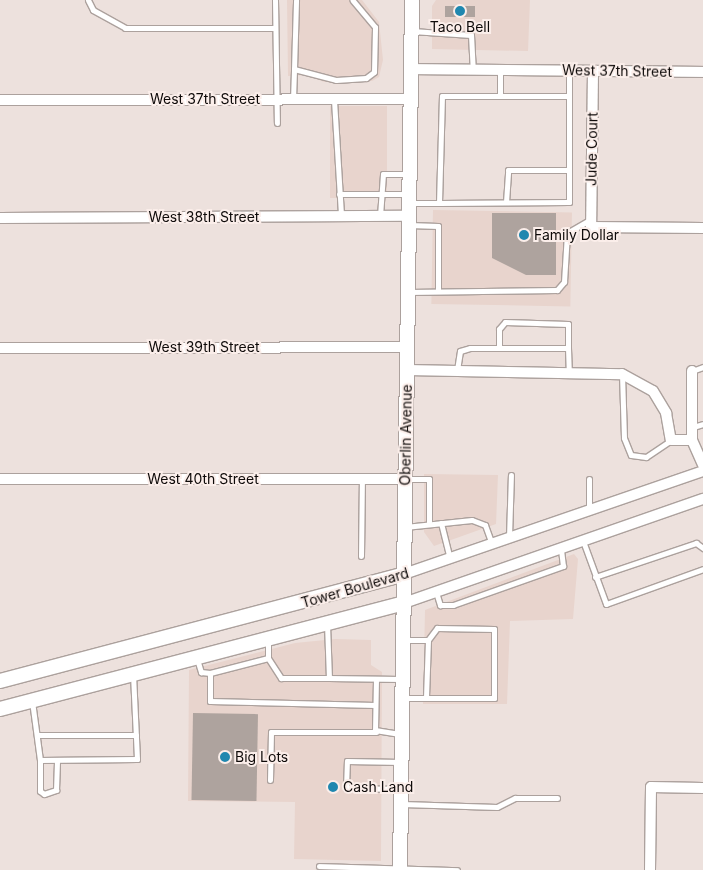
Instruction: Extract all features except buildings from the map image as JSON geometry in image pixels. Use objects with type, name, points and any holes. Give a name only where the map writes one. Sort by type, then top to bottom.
[{"type":"street","name":"Oberlin Avenue","points":[[400,868],[412,0]]},
{"type":"street","name":"West 37th Street","points":[[411,69],[703,72]]},
{"type":"street","name":"Jude Court","points":[[591,223],[593,71]]},
{"type":"street","name":"West 37th Street","points":[[0,100],[410,99]]},
{"type":"street","name":"West 38th Street","points":[[0,218],[380,216],[409,209]]},
{"type":"street","points":[[591,223],[703,228]]},
{"type":"street","name":"West 39th Street","points":[[0,348],[407,347]]},
{"type":"street","points":[[407,370],[622,374],[653,391],[666,413],[670,440],[692,440]]},
{"type":"street","points":[[692,371],[692,440],[703,465]]},
{"type":"street","name":"Tower Boulevard","points":[[0,681],[404,574],[703,471]]},
{"type":"street","name":"West 40th Street","points":[[0,479],[405,479]]},
{"type":"street","name":"Tower Boulevard","points":[[0,709],[404,603],[703,499]]},
{"type":"street","points":[[650,870],[651,787],[703,788]]},
{"type":"lane","points":[[88,0],[93,10],[125,28],[275,28]]},
{"type":"lane","points":[[275,0],[274,99],[277,123]]},
{"type":"lane","points":[[293,99],[296,0]]},
{"type":"lane","points":[[294,69],[336,80],[366,78],[374,72],[375,27],[352,0]]},
{"type":"lane","points":[[411,30],[471,35],[473,70]]},
{"type":"lane","points":[[500,70],[500,96]]},
{"type":"lane","points":[[409,209],[439,202],[569,202],[569,70]]},
{"type":"lane","points":[[439,202],[442,96],[568,96]]},
{"type":"lane","points":[[334,99],[341,216]]},
{"type":"lane","points":[[506,202],[508,170],[569,170]]},
{"type":"lane","points":[[380,216],[383,174],[409,174]]},
{"type":"lane","points":[[339,194],[381,194],[438,226],[438,292]]},
{"type":"lane","points":[[408,292],[557,290],[564,282],[567,233],[591,223]]},
{"type":"lane","points":[[499,348],[499,328],[505,322],[568,324],[569,372]]},
{"type":"lane","points":[[457,371],[463,349],[568,348]]},
{"type":"lane","points":[[692,371],[703,367]]},
{"type":"lane","points":[[622,374],[624,438],[630,455],[646,457],[670,440]]},
{"type":"lane","points":[[692,427],[703,424]]},
{"type":"lane","points":[[510,538],[511,475]]},
{"type":"lane","points":[[361,556],[362,479]]},
{"type":"lane","points":[[405,479],[429,479],[429,524]]},
{"type":"lane","points":[[589,479],[589,510]]},
{"type":"lane","points":[[404,527],[472,520],[485,525],[492,544]]},
{"type":"lane","points":[[441,523],[450,558]]},
{"type":"lane","points":[[583,541],[606,604],[703,569]]},
{"type":"lane","points":[[595,577],[696,543],[703,548]]},
{"type":"lane","points":[[436,592],[440,605],[453,605],[563,566],[561,549]]},
{"type":"lane","points":[[327,624],[328,678]]},
{"type":"lane","points":[[402,698],[426,698],[494,698],[494,629],[437,628],[428,640],[426,698]]},
{"type":"lane","points":[[268,640],[268,658],[281,678],[402,679]]},
{"type":"lane","points":[[403,640],[428,640]]},
{"type":"lane","points":[[197,658],[202,672],[210,673],[268,658]]},
{"type":"lane","points":[[210,673],[210,701],[376,705]]},
{"type":"lane","points":[[40,760],[137,759],[133,675]]},
{"type":"lane","points":[[376,679],[376,732]]},
{"type":"lane","points":[[32,701],[40,735],[40,791],[44,794],[56,790],[57,760]]},
{"type":"lane","points":[[270,780],[271,732],[376,732],[402,734]]},
{"type":"lane","points":[[40,735],[136,734]]},
{"type":"lane","points":[[401,789],[346,788],[347,761],[402,762]]},
{"type":"lane","points":[[401,804],[498,806],[515,798],[557,798]]},
{"type":"lane","points":[[320,866],[457,870]]},
{"type":"shaded area","points":[[287,0],[362,0],[379,22],[383,60],[379,77],[372,81],[324,82],[307,75],[288,76]]},
{"type":"shaded area","points":[[436,0],[530,0],[528,51],[432,49],[432,6]]},
{"type":"shaded area","points":[[330,106],[387,106],[387,198],[330,198]]},
{"type":"shaded area","points":[[433,210],[572,212],[570,306],[431,304]]},
{"type":"shaded area","points":[[424,474],[498,475],[496,524],[434,546],[424,532]]},
{"type":"shaded area","points":[[574,554],[578,559],[573,619],[510,621],[507,704],[423,704],[425,610]]},
{"type":"shaded area","points":[[335,639],[371,640],[371,665],[382,672],[381,861],[294,859],[295,802],[188,801],[189,670],[295,643]]},
{"type":"place","name":"Taco Bell","points":[[460,11]]},
{"type":"place","name":"Family Dollar","points":[[524,235]]},
{"type":"place","name":"Big Lots","points":[[225,757]]},
{"type":"place","name":"Cash Land","points":[[333,787]]}]
